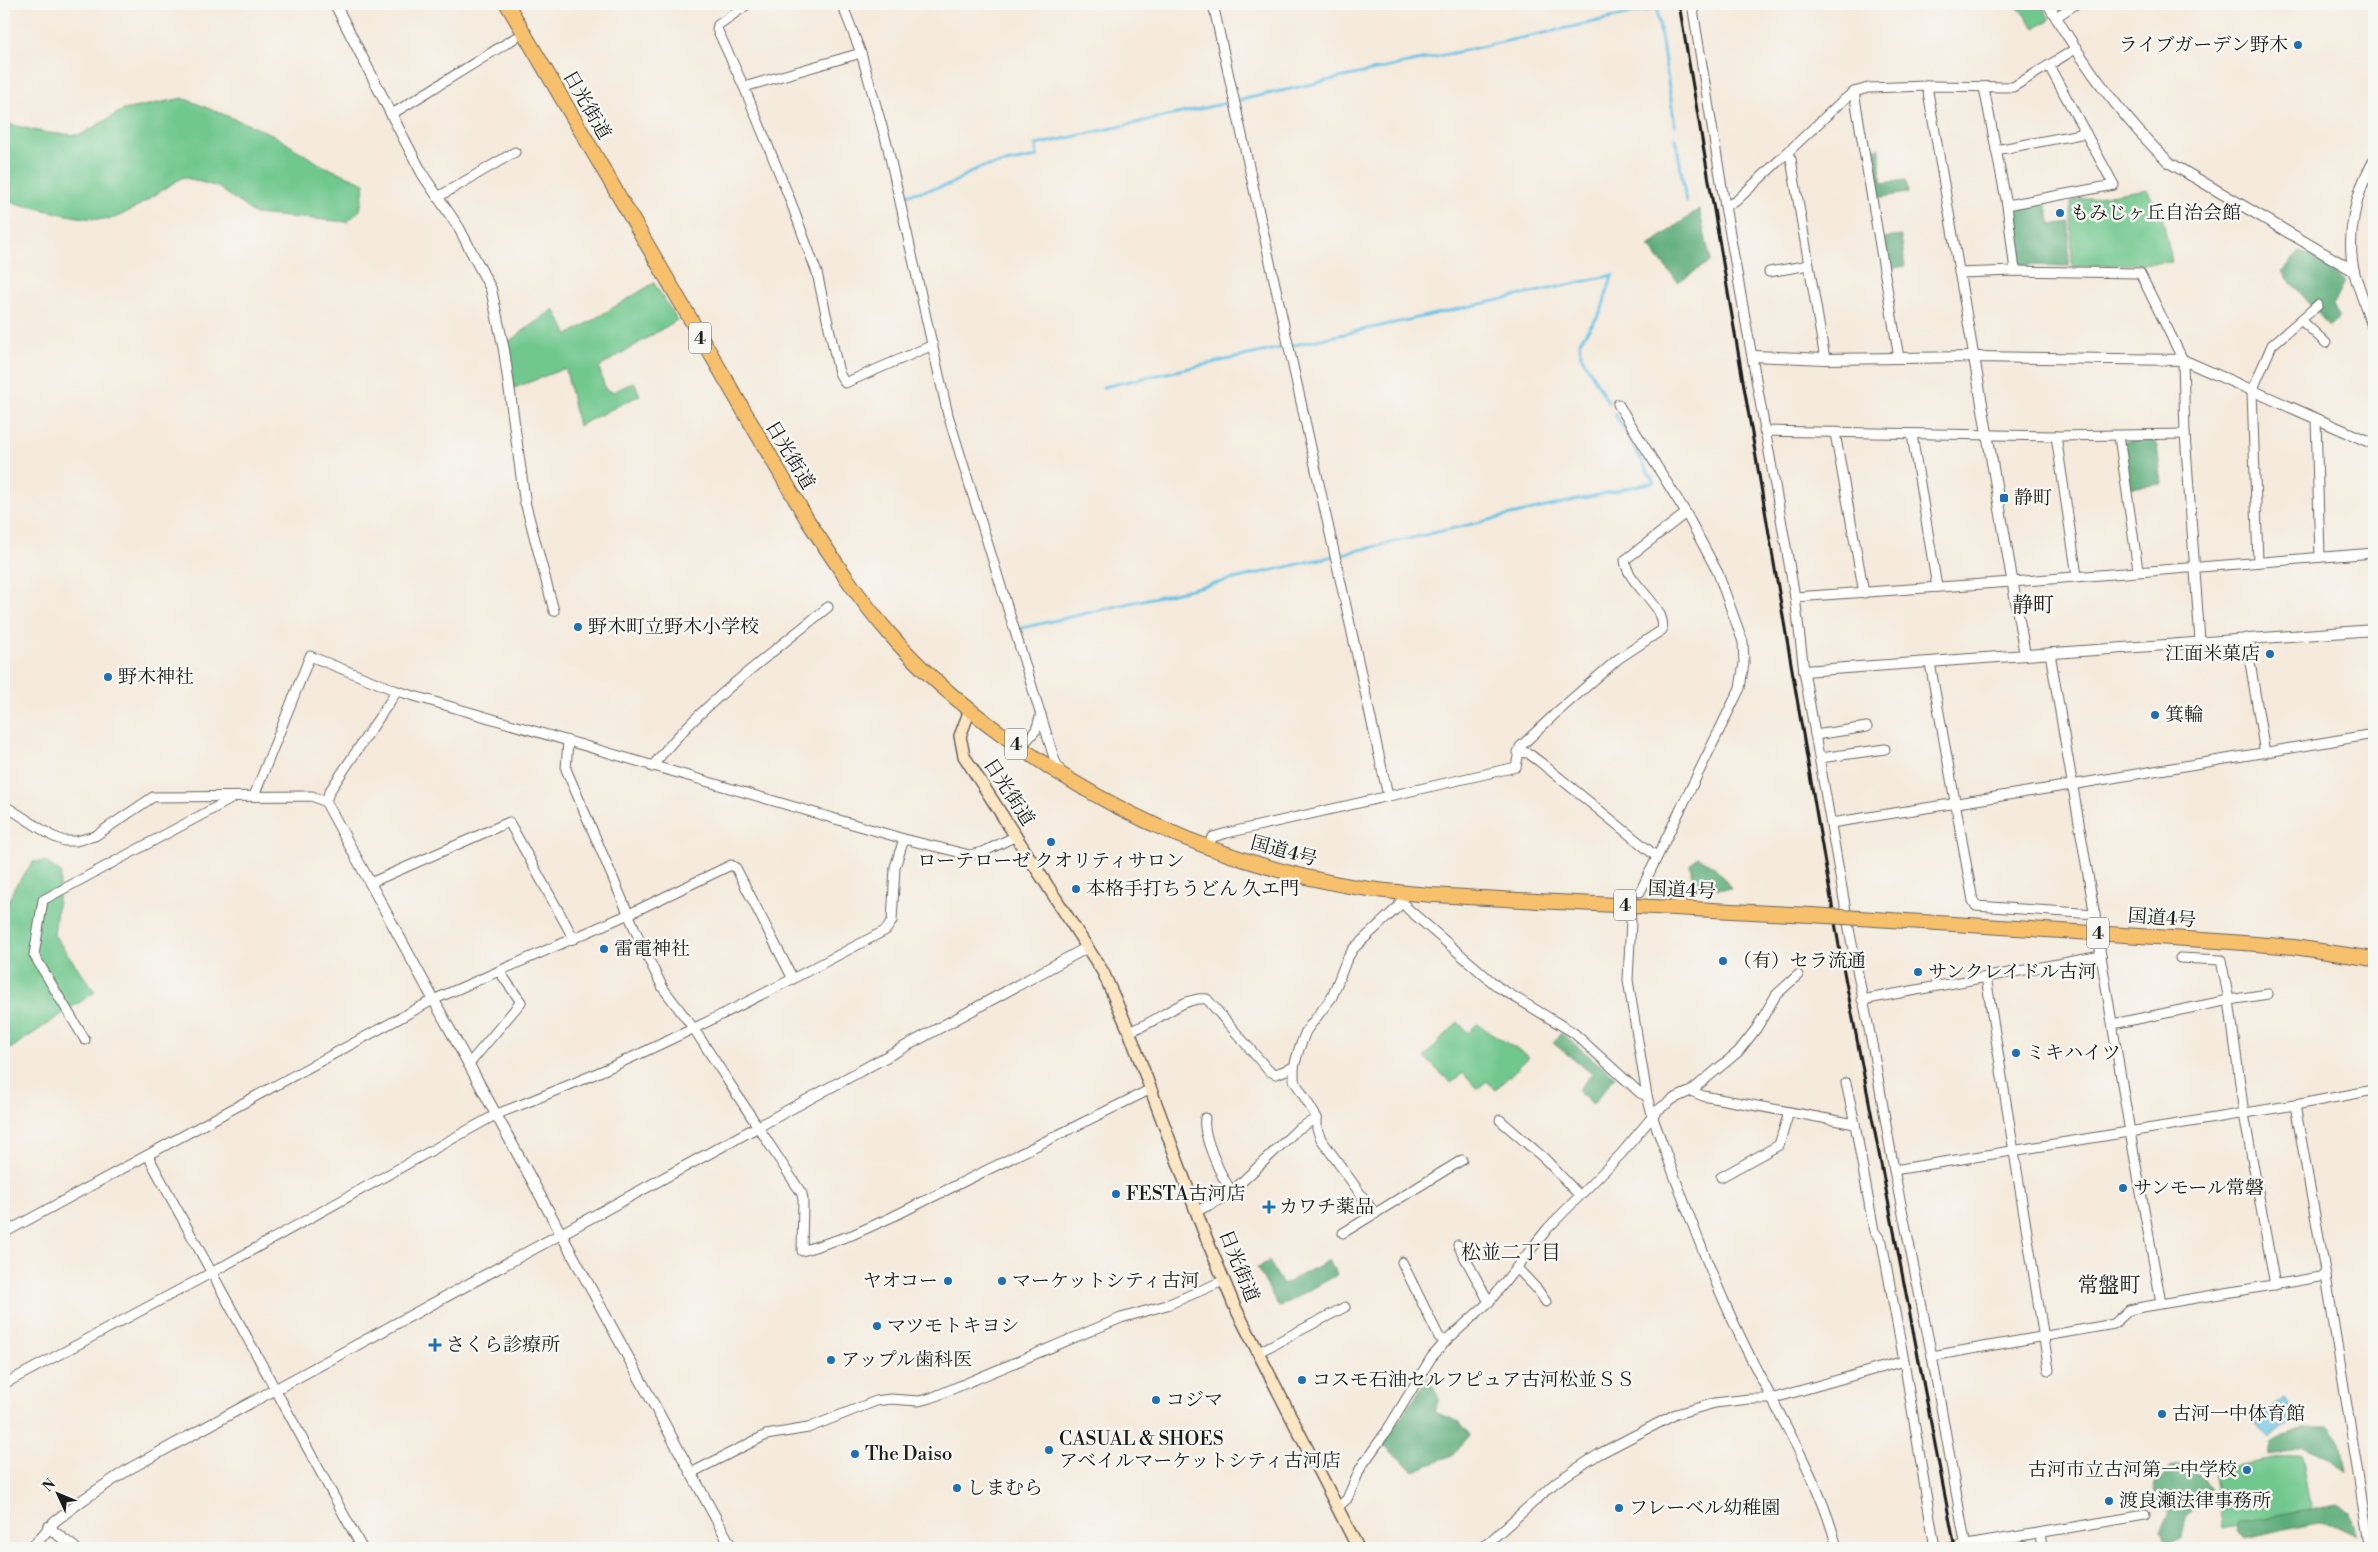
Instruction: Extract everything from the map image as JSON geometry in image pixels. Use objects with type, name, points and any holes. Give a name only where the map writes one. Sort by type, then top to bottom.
[{"type":"highway","name":"日光街道","points":[[507,4],[808,521],[851,585],[888,632],[920,666],[970,710]]},
{"type":"highway","name":"国道4号","points":[[970,710],[1020,748],[1063,776],[1145,821],[1206,848],[1320,880],[1404,897],[1859,918],[2294,947],[2374,959]]},
{"type":"main road","name":"日光街道","points":[[970,710],[960,736],[964,756],[1088,947],[1106,978],[1129,1031],[1223,1280],[1258,1353],[1358,1548]]},
{"type":"street","points":[[335,4],[419,167],[459,228],[491,289],[504,350],[525,502],[554,611]]},
{"type":"street","points":[[748,4],[718,25],[717,29],[744,87],[789,196],[817,273],[839,373],[845,383],[933,345]]},
{"type":"street","points":[[842,4],[861,53],[887,144],[948,415],[1055,761],[1063,776]]},
{"type":"street","points":[[1213,4],[1388,796]]},
{"type":"street","points":[[1692,4],[1725,206],[1753,356],[1764,431],[1795,597],[1804,671],[1862,1000],[1875,1057],[1894,1170],[1932,1356],[1966,1547]]},
{"type":"street","points":[[2048,4],[2123,114],[2146,141],[2170,163],[2354,271]]},
{"type":"street","points":[[2056,17],[2076,4]]},
{"type":"street","points":[[392,114],[515,38]]},
{"type":"street","points":[[1725,206],[1736,201],[1854,92],[1868,88],[1927,86],[2013,87],[2077,48]]},
{"type":"street","points":[[744,87],[861,53]]},
{"type":"street","points":[[2007,205],[2114,185],[2049,66]]},
{"type":"street","points":[[1927,86],[2024,655]]},
{"type":"street","points":[[1984,88],[2007,205],[2015,271]]},
{"type":"street","points":[[1854,92],[1899,358]]},
{"type":"street","points":[[1996,150],[2086,133]]},
{"type":"street","points":[[438,197],[515,152]]},
{"type":"street","points":[[1788,154],[1791,159],[1825,359]]},
{"type":"street","points":[[2374,161],[2361,189],[2351,240],[2354,271],[2374,331]]},
{"type":"street","points":[[1769,272],[1809,264]]},
{"type":"street","points":[[1959,273],[2015,271],[2140,273],[2183,360],[2185,434],[2200,641]]},
{"type":"street","points":[[2258,562],[2252,391],[2272,345],[2318,305]]},
{"type":"street","points":[[2301,320],[2326,343]]},
{"type":"street","points":[[1753,356],[1825,359],[1974,357],[2183,360],[2374,444]]},
{"type":"street","points":[[1618,404],[1686,513],[1718,573],[1743,642],[1744,663],[1740,688],[1640,892]]},
{"type":"street","points":[[2316,419],[2320,557]]},
{"type":"street","points":[[1764,431],[2056,436],[2185,434]]},
{"type":"street","points":[[1835,433],[1864,593]]},
{"type":"street","points":[[1912,434],[1937,587]]},
{"type":"street","points":[[2056,436],[2077,576]]},
{"type":"street","points":[[2119,436],[2138,570]]},
{"type":"street","points":[[1206,848],[1213,837],[1227,833],[1516,767],[1520,748],[1618,659],[1662,630],[1664,624],[1661,616],[1632,577],[1625,560],[1686,513]]},
{"type":"street","points":[[1795,597],[2374,553]]},
{"type":"street","points":[[652,767],[662,754],[712,704],[828,608]]},
{"type":"street","points":[[1804,671],[1930,663],[2200,641],[2374,630]]},
{"type":"street","points":[[2246,638],[2264,753]]},
{"type":"street","points":[[1930,663],[1973,901],[1976,906],[2095,918],[2050,653]]},
{"type":"street","points":[[254,796],[310,656],[397,691],[904,839],[970,855],[983,852],[1016,836]]},
{"type":"street","points":[[326,802],[330,792],[397,691]]},
{"type":"street","points":[[1020,748],[1036,730],[1041,714]]},
{"type":"street","points":[[1815,735],[1867,727]]},
{"type":"street","points":[[1831,822],[2071,785],[2374,734]]},
{"type":"street","points":[[568,741],[566,769],[643,948],[663,988],[694,1029],[802,1194],[804,1200],[802,1251],[852,1235],[892,1218],[1151,1088]]},
{"type":"street","points":[[1820,758],[1885,748]]},
{"type":"street","points":[[1518,752],[1528,754],[1540,762],[1656,856]]},
{"type":"street","points":[[4,805],[52,836],[64,841],[76,841],[95,836],[154,796],[312,796],[326,802],[433,1000],[498,1114],[691,1473],[727,1546]]},
{"type":"street","points":[[85,1040],[34,955],[43,900],[237,796]]},
{"type":"street","points":[[370,883],[509,822],[574,939]]},
{"type":"street","points":[[4,1384],[211,1273],[498,1114],[543,1097],[694,1029],[886,930],[892,921],[895,866],[904,839]]},
{"type":"street","points":[[4,1233],[433,1000],[630,914],[731,865],[736,868],[793,979]]},
{"type":"street","points":[[1375,1214],[1321,1139],[1317,1129],[1316,1118],[1294,1080],[1294,1067],[1306,1031],[1332,997],[1346,961],[1353,949],[1404,897],[1408,909],[1498,987],[1574,1033],[1640,1093],[1647,1096]]},
{"type":"street","points":[[1631,921],[1628,980],[1647,1096],[1653,1118],[1717,1286],[1817,1492],[1832,1527],[1837,1548]]},
{"type":"street","points":[[32,1548],[48,1527],[113,1479],[1088,947]]},
{"type":"street","points":[[1862,1000],[1986,978],[2101,952],[2130,1132],[2161,1303]]},
{"type":"street","points":[[2180,958],[2221,960],[2244,1114],[2275,1285]]},
{"type":"street","points":[[470,1064],[521,1002],[499,971]]},
{"type":"street","points":[[1337,1508],[1347,1499],[1361,1467],[1386,1432],[1431,1358],[1446,1341],[1489,1302],[1548,1228],[1621,1154],[1658,1110],[1668,1102],[1691,1091],[1738,1052],[1756,1028],[1776,995],[1798,975]]},
{"type":"street","points":[[1986,978],[2049,1370]]},
{"type":"street","points":[[2113,1024],[2228,1000],[2268,994]]},
{"type":"street","points":[[1129,1031],[1143,1028],[1192,1000],[1207,999],[1269,1071],[1276,1074],[1294,1067]]},
{"type":"street","points":[[1846,1083],[1874,1231],[1882,1242],[1935,1548]]},
{"type":"street","points":[[1894,1170],[2244,1114],[2374,1090]]},
{"type":"street","points":[[1691,1091],[1703,1096],[1855,1124]]},
{"type":"street","points":[[2294,1105],[2370,1518],[2370,1548]]},
{"type":"street","points":[[1721,1177],[1779,1145],[1789,1112]]},
{"type":"street","points":[[1205,1118],[1205,1130],[1224,1179],[1232,1191]]},
{"type":"street","points":[[1197,1211],[1226,1197],[1298,1129],[1316,1118]]},
{"type":"street","points":[[1500,1120],[1545,1159],[1579,1196]]},
{"type":"street","points":[[148,1156],[362,1548]]},
{"type":"street","points":[[1343,1233],[1462,1160]]},
{"type":"street","points":[[1458,1245],[1489,1302]]},
{"type":"street","points":[[1402,1262],[1440,1337],[1446,1341]]},
{"type":"street","points":[[1517,1268],[1537,1288],[1546,1302]]},
{"type":"street","points":[[1932,1356],[2114,1324],[2129,1310],[2161,1303],[2326,1276]]},
{"type":"street","points":[[691,1473],[766,1435],[808,1428],[876,1401],[890,1399],[919,1401],[931,1398],[1121,1318],[1167,1305],[1223,1280]]},
{"type":"street","points":[[1258,1353],[1345,1307]]},
{"type":"street","points":[[1480,1548],[1488,1544],[1556,1482],[1599,1454],[1676,1414],[1715,1403],[1771,1399],[1904,1361]]},
{"type":"street","points":[[1949,1548],[1990,1545],[2040,1533],[2145,1515]]},
{"type":"street","points":[[48,1527],[75,1548]]},
{"type":"street","points":[[2040,1533],[2042,1548]]},
{"type":"green space","points":[[2015,4],[2041,4],[2050,20],[2035,28]]},
{"type":"green space","points":[[183,98],[272,134],[321,165],[365,183],[360,210],[348,222],[255,214],[218,187],[183,177],[134,208],[117,217],[107,219],[78,217],[4,201],[4,123],[47,133],[80,135],[123,110]]},
{"type":"green space","points":[[1880,148],[1882,183],[1906,180],[1908,193],[1875,198],[1868,150]]},
{"type":"green space","points":[[2147,189],[2163,220],[2172,262],[2072,267],[2071,201]]},
{"type":"green space","points":[[2046,203],[2051,225],[2069,222],[2069,266],[2019,265],[2013,210]]},
{"type":"green space","points":[[1699,209],[1711,261],[1678,282],[1648,246]]},
{"type":"green space","points":[[1901,236],[1905,266],[1889,269],[1884,238]]},
{"type":"green space","points":[[2300,251],[2326,264],[2345,282],[2333,305],[2339,318],[2329,326],[2282,272]]},
{"type":"green space","points":[[654,283],[677,320],[599,367],[605,389],[613,392],[634,382],[640,395],[578,426],[566,370],[563,369],[514,388],[508,342],[554,309],[568,335]]},
{"type":"green space","points":[[2156,438],[2162,484],[2128,488],[2123,442]]},
{"type":"green space","points":[[1697,857],[1714,866],[1731,888],[1702,889],[1693,886],[1690,864]]},
{"type":"green space","points":[[33,862],[46,862],[61,873],[54,935],[95,992],[4,1053],[4,914],[14,888]]},
{"type":"green space","points":[[1458,1022],[1468,1033],[1477,1024],[1529,1057],[1495,1090],[1487,1081],[1477,1089],[1463,1073],[1451,1083],[1424,1057]]},
{"type":"green space","points":[[1561,1033],[1615,1077],[1593,1104],[1577,1091],[1592,1074],[1553,1043]]},
{"type":"green space","points":[[1329,1260],[1337,1275],[1279,1307],[1257,1268],[1269,1261],[1283,1285]]},
{"type":"green space","points":[[1429,1377],[1439,1399],[1434,1412],[1460,1422],[1470,1435],[1452,1456],[1414,1471],[1382,1444]]},
{"type":"green space","points":[[2303,1427],[2329,1427],[2341,1440],[2346,1472],[2330,1458],[2303,1446],[2282,1454],[2269,1456],[2271,1445]]},
{"type":"green space","points":[[2302,1454],[2312,1513],[2223,1529],[2213,1470]]},
{"type":"green space","points":[[2181,1463],[2189,1473],[2201,1475],[2211,1490],[2213,1498],[2199,1505],[2190,1513],[2183,1538],[2165,1543],[2161,1530],[2170,1512],[2156,1500],[2154,1492],[2155,1481],[2162,1479],[2170,1466]]},
{"type":"green space","points":[[2338,1505],[2350,1512],[2357,1535],[2336,1525],[2317,1522],[2245,1538],[2238,1531],[2240,1522]]},
{"type":"water","points":[[2285,1399],[2298,1417],[2269,1439],[2255,1422]]},
{"type":"waterway","points":[[1656,4],[1675,126]]},
{"type":"waterway","points":[[905,195],[949,185],[978,168],[1037,157],[1036,145],[1657,8]]},
{"type":"waterway","points":[[1676,139],[1686,202]]},
{"type":"waterway","points":[[1103,387],[1613,275]]},
{"type":"waterway","points":[[1608,402],[1581,355],[1580,341],[1601,312],[1612,276]]},
{"type":"waterway","points":[[1022,628],[1654,482],[1615,414]]},
{"type":"tunnel","points":[[1631,921],[1640,892]]},
{"type":"railway","points":[[1679,4],[1839,946],[1955,1548]]},
{"type":"place","name":"ライブガーデン野木","points":[[2298,45]]},
{"type":"place","name":"もみじヶ丘自治会館","points":[[2060,213]]},
{"type":"place","name":"静町","points":[[2004,498]]},
{"type":"place","name":"野木町立野木小学校","points":[[578,627]]},
{"type":"place","name":"江面米菓店","points":[[2270,654]]},
{"type":"place","name":"野木神社","points":[[108,677]]},
{"type":"place","name":"箕輪","points":[[2155,715]]},
{"type":"place","name":"ローテローゼ クオリティサロン","points":[[1051,842]]},
{"type":"place","name":"本格手打ちうどん 久エ門","points":[[1076,889]]},
{"type":"place","name":"雷電神社","points":[[604,949]]},
{"type":"place","name":"（有）セラ流通","points":[[1723,961]]},
{"type":"place","name":"サンクレイドル古河","points":[[1918,972]]},
{"type":"place","name":"ミキハイツ","points":[[2016,1053]]},
{"type":"place","name":"サンモール常磐","points":[[2123,1188]]},
{"type":"place","name":"FESTA古河店","points":[[1116,1194]]},
{"type":"place","name":"カワチ薬品","points":[[1269,1207]]},
{"type":"place","name":"ヤオコー","points":[[948,1281]]},
{"type":"place","name":"マーケットシティ古河","points":[[1002,1281]]},
{"type":"place","name":"マツモトキヨシ","points":[[877,1326]]},
{"type":"place","name":"さくら診療所","points":[[435,1345]]},
{"type":"place","name":"アップル歯科医","points":[[831,1360]]},
{"type":"place","name":"コスモ石油セルフピュア古河松並ＳＳ","points":[[1302,1380]]},
{"type":"place","name":"コジマ","points":[[1156,1400]]},
{"type":"place","name":"古河一中体育館","points":[[2162,1414]]},
{"type":"place","name":"CASUAL & SHOES アベイルマーケットシティ古河店","points":[[1049,1450]]},
{"type":"place","name":"The Daiso","points":[[855,1454]]},
{"type":"place","name":"古河市立古河第一中学校","points":[[2247,1470]]},
{"type":"place","name":"しまむら","points":[[957,1488]]},
{"type":"place","name":"渡良瀬法律事務所","points":[[2109,1501]]},
{"type":"place","name":"フレーベル幼稚園","points":[[1619,1508]]},
{"type":"district","name":"静町","points":[[2033,606]]},
{"type":"district","name":"松並二丁目","points":[[1511,1253]]},
{"type":"district","name":"常盤町","points":[[2109,1286]]}]
